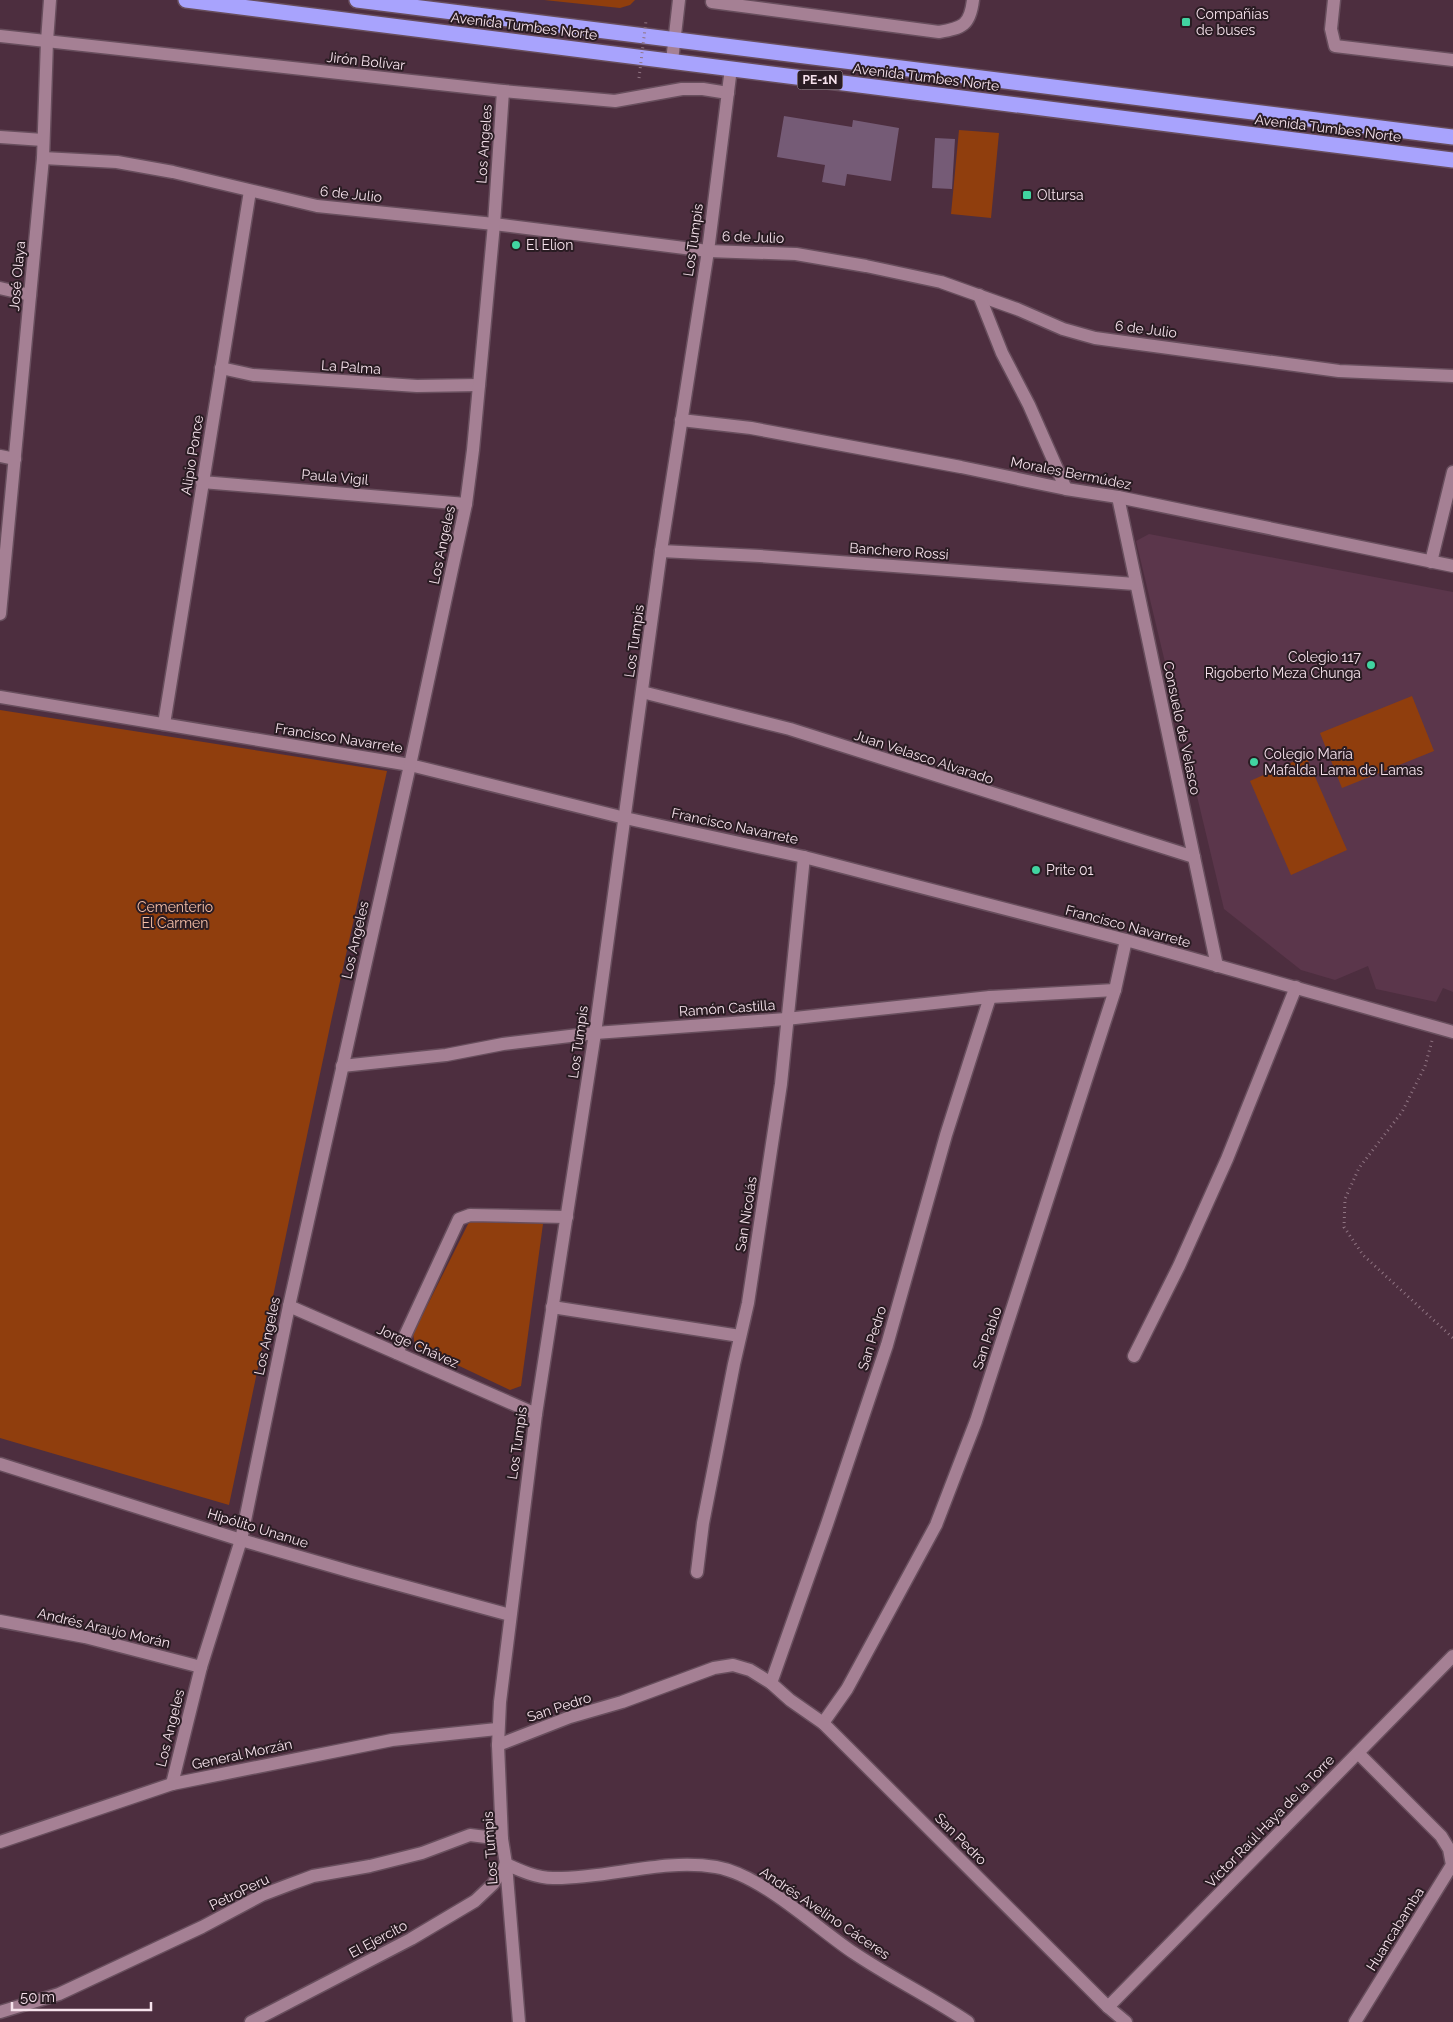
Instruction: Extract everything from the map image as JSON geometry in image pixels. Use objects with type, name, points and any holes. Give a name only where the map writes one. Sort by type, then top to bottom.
[{"type":"highway","name":"Avenida Tumbes Norte","points":[[186,0],[1453,160]]},
{"type":"highway","name":"Avenida Tumbes Norte","points":[[357,0],[1453,137]]},
{"type":"street","name":"José Olaya","points":[[0,614],[43,158],[50,0]]},
{"type":"street","points":[[672,61],[679,0]]},
{"type":"street","points":[[712,2],[940,32],[956,30],[966,23],[971,13],[973,0]]},
{"type":"street","points":[[1334,0],[1331,29],[1335,46],[1453,60]]},
{"type":"street","name":"Jirón Bolívar","points":[[0,36],[503,91],[615,101],[682,89],[703,89],[728,93]]},
{"type":"street","name":"Los Tumpis","points":[[519,2022],[506,1864],[502,1839],[497,1729],[536,1414],[595,1033],[661,551],[708,251],[731,68]]},
{"type":"street","name":"Los Angeles","points":[[172,1784],[201,1667],[241,1540],[289,1306],[466,504],[494,224],[503,91]]},
{"type":"street","points":[[0,138],[43,140]]},
{"type":"street","name":"6 de Julio","points":[[43,158],[117,162],[174,172],[318,206],[494,224],[708,251],[796,254],[941,282],[1064,329],[1095,338],[1339,371],[1453,376]]},
{"type":"street","name":"Alipio Ponce","points":[[164,724],[250,191]]},
{"type":"street","points":[[0,288],[30,295]]},
{"type":"street","points":[[979,295],[1002,354],[1028,405],[1066,489]]},
{"type":"street","name":"La Palma","points":[[221,368],[252,375],[417,386],[479,385]]},
{"type":"street","name":"Morales Bermúdez","points":[[681,420],[751,428],[961,467],[1066,489],[1118,497],[1453,566]]},
{"type":"street","points":[[0,456],[15,459]]},
{"type":"street","points":[[1431,562],[1453,472]]},
{"type":"street","name":"Paula Vigil","points":[[202,482],[466,504]]},
{"type":"street","name":"Consuelo de Velasco","points":[[1118,497],[1135,584],[1218,966]]},
{"type":"street","name":"Banchero Rossi","points":[[661,551],[760,556],[1135,584]]},
{"type":"street","name":"Juan Velasco Alvarado","points":[[642,692],[790,730],[1194,858]]},
{"type":"street","name":"Francisco Navarrete","points":[[0,697],[410,764],[625,818],[804,856],[1126,940],[1453,1032]]},
{"type":"street","name":"San Nicolás","points":[[697,1572],[703,1523],[748,1302],[779,1093],[804,856]]},
{"type":"street","name":"San Pablo","points":[[824,1723],[847,1689],[936,1525],[976,1421],[1115,990],[1126,940]]},
{"type":"street","points":[[1134,1356],[1179,1266],[1227,1159],[1296,987]]},
{"type":"street","name":"Ramón Castilla","points":[[342,1066],[446,1055],[504,1044],[595,1033],[786,1019],[990,997],[1115,990]]},
{"type":"street","name":"San Pedro","points":[[771,1683],[828,1524],[887,1345],[946,1135],[990,997]]},
{"type":"street","points":[[397,1352],[459,1219],[470,1215],[567,1217]]},
{"type":"street","name":"Jorge Chávez","points":[[289,1306],[536,1414]]},
{"type":"street","points":[[552,1308],[740,1336]]},
{"type":"street","name":"Hipólito Unanue","points":[[0,1464],[241,1540],[510,1615]]},
{"type":"street","name":"Andrés Araujo Morán","points":[[0,1621],[85,1637],[201,1667]]},
{"type":"street","name":"Víctor Raúl Haya de la Torre","points":[[1108,2007],[1453,1656]]},
{"type":"street","name":"San Pedro","points":[[498,1745],[570,1717],[622,1702],[714,1668],[733,1665],[750,1670],[771,1683],[790,1700],[824,1723],[1108,2007],[1126,2022]]},
{"type":"street","name":"General Morzán","points":[[0,1842],[172,1784],[392,1740],[497,1729]]},
{"type":"street","name":"Huancabamba","points":[[1355,2022],[1452,1865],[1449,1849],[1441,1836],[1358,1753]]},
{"type":"street","name":"PetroPeru","points":[[0,2012],[67,1990],[202,1927],[262,1895],[313,1876],[370,1866],[422,1853],[470,1835],[502,1839]]},
{"type":"street","name":"El Ejercito","points":[[251,2022],[411,1939],[475,1901],[493,1884],[506,1864]]},
{"type":"street","name":"Andrés Avelino Cáceres","points":[[506,1864],[528,1873],[552,1878],[671,1866],[696,1865],[718,1867],[744,1877],[772,1893],[853,1952],[968,2022]]},
{"type":"path","points":[[640,78],[646,21]]},
{"type":"path","points":[[1436,1026],[1425,1066],[1402,1112],[1359,1168],[1345,1199],[1344,1227],[1363,1255],[1453,1338]]},
{"type":"shaded area","name":"Colegio María Mafalda Lama de Lamas","points":[[1149,534],[1453,592],[1453,992],[1443,988],[1436,1002],[1376,989],[1368,966],[1335,980],[1301,970],[1224,909],[1136,541]]},
{"type":"green space","points":[[544,0],[635,0],[630,5],[620,8]]},
{"type":"green space","points":[[959,130],[999,133],[991,218],[951,214]]},
{"type":"green space","points":[[1412,696],[1434,751],[1342,788],[1320,733]]},
{"type":"green space","name":"Cementerio El Carmen","points":[[0,710],[387,771],[332,1017],[229,1505],[0,1438]]},
{"type":"green space","points":[[1306,756],[1347,850],[1291,875],[1250,781]]},
{"type":"green space","points":[[541,1220],[543,1224],[521,1386],[510,1390],[415,1345],[413,1334],[471,1221]]},
{"type":"building","points":[[784,116],[852,127],[853,120],[899,128],[891,181],[847,174],[845,186],[822,182],[825,165],[777,157]]},
{"type":"building","points":[[935,138],[955,139],[952,189],[932,188]]},
{"type":"place","name":"Compañías de buses","points":[[1186,22]]},
{"type":"place","name":"Oltursa","points":[[1027,195]]},
{"type":"place","name":"El Elion","points":[[516,245]]},
{"type":"place","name":"Colegio 117 Rigoberto Meza Chunga","points":[[1371,665]]},
{"type":"place","name":"Colegio María Mafalda Lama de Lamas","points":[[1254,762]]},
{"type":"place","name":"Prite 01","points":[[1036,870]]}]
